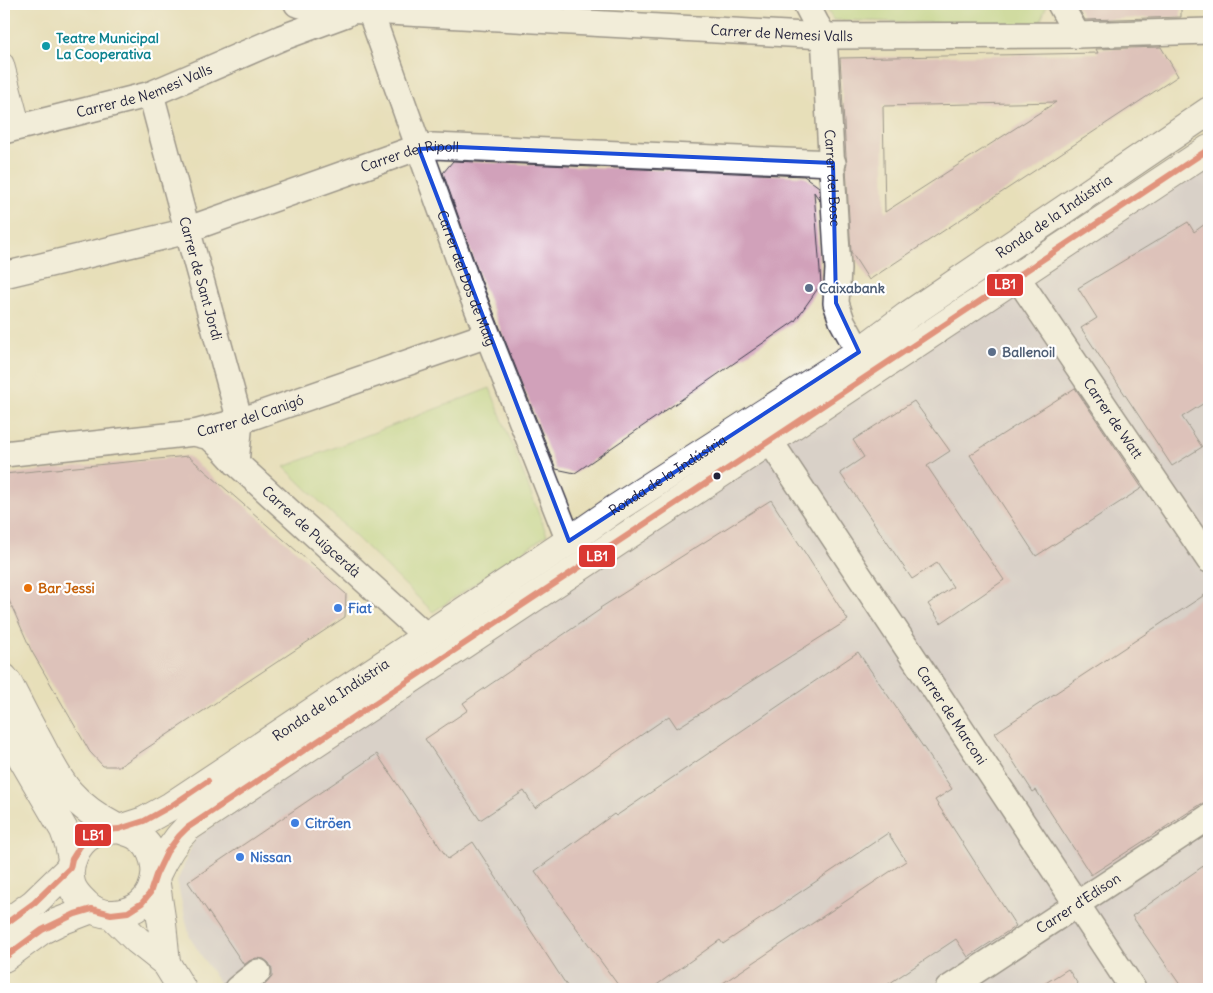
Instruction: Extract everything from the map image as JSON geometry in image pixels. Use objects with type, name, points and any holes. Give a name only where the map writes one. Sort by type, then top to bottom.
[{"type":"street","points":[[281,38],[287,4]]},
{"type":"street","name":"Carrer de Nemesi Valls","points":[[297,4],[320,10],[824,36],[1077,35],[1209,31]]},
{"type":"street","name":"Carrer del Bosc","points":[[806,4],[824,36],[838,269],[836,302],[842,322],[859,352]]},
{"type":"street","points":[[1060,4],[1077,35]]},
{"type":"street","name":"Carrer de Nemesi Valls","points":[[13,128],[151,94],[281,38],[363,11]]},
{"type":"street","name":"Carrer del Dos de Maig","points":[[363,11],[419,149],[487,335],[569,541]]},
{"type":"street","points":[[4,63],[19,120],[13,128]]},
{"type":"street","name":"Carrer de Sant Jordi","points":[[151,94],[240,421],[236,463]]},
{"type":"street","name":"Ronda de la Indústria","points":[[119,829],[144,821],[171,806],[569,541],[614,509],[859,352],[915,311],[1209,110]]},
{"type":"street","name":"Carrer del Ripoll","points":[[4,275],[175,234],[408,151],[433,146],[833,164]]},
{"type":"street","name":"Ronda de la Indústria","points":[[155,877],[167,852],[187,828],[1209,149]]},
{"type":"street","name":"Carrer de Watt","points":[[1017,277],[1209,560]]},
{"type":"street","name":"Carrer del Canigó","points":[[4,454],[194,433],[240,421],[487,335]]},
{"type":"street","name":"Carrer de Puigcerdà","points":[[194,433],[210,437],[236,463],[426,636]]},
{"type":"street","name":"Carrer de Marconi","points":[[770,441],[1133,989]]},
{"type":"street","points":[[4,678],[57,777],[70,793],[83,806],[119,829],[141,839],[147,845],[154,860],[166,963]]},
{"type":"street","points":[[4,727],[64,830],[69,844],[70,882],[77,895],[102,912],[166,963],[182,989]]},
{"type":"street","name":"Carrer d'Edison","points":[[948,989],[1209,817]]},
{"type":"street","points":[[4,925],[34,904],[71,863],[84,840],[105,830],[119,829]]},
{"type":"street","points":[[4,958],[42,930],[58,922],[102,912],[128,912],[142,904],[150,893],[155,877]]},
{"type":"street","points":[[238,989],[258,972]]},
{"type":"highlighted area","points":[[458,147],[833,163],[836,303],[859,352],[569,541],[419,149]]},
{"type":"shaded area","points":[[1209,135],[1209,989],[223,989],[190,938],[177,882],[195,838]]},
{"type":"green space","points":[[825,4],[1047,4],[1039,26],[833,20]]},
{"type":"green space","points":[[490,388],[547,535],[433,612],[284,467]]},
{"type":"building","points":[[1076,4],[1181,4],[1181,17],[1085,20]]},
{"type":"building","points":[[1161,47],[1178,76],[869,280],[851,252],[840,58],[1098,53],[1096,49]],"holes":[[[1056,102],[885,212],[883,106]]]},
{"type":"building","points":[[453,161],[804,176],[819,187],[820,201],[814,192],[821,284],[795,321],[575,473],[556,469],[481,280],[443,173]]},
{"type":"building","points":[[1209,221],[1209,400],[1182,417],[1202,447],[1172,466],[1081,328],[1097,318],[1078,288],[1188,222],[1194,232]]},
{"type":"building","points":[[1075,388],[1142,488],[1036,556],[970,455]]},
{"type":"building","points":[[914,401],[950,451],[927,466],[1004,580],[941,623],[928,604],[953,587],[937,563],[912,579],[840,473],[864,457],[853,440]]},
{"type":"building","points":[[188,456],[346,594],[345,617],[120,766],[103,766],[90,752],[31,650],[4,589],[4,474]]},
{"type":"building","points":[[771,500],[848,620],[677,728],[669,716],[535,808],[524,791],[480,820],[425,739],[468,710],[463,703],[600,608]]},
{"type":"building","points":[[1209,592],[1209,799],[1091,875],[1036,790],[1033,792],[995,733]]},
{"type":"building","points":[[858,652],[952,789],[935,800],[1016,926],[968,957],[956,939],[881,989],[714,989],[906,861],[888,833],[723,944],[720,940],[651,989],[621,989],[535,871],[614,814],[616,816]]},
{"type":"building","points":[[377,754],[448,859],[473,842],[569,989],[261,989],[272,977],[272,969],[269,963],[264,959],[256,958],[244,965],[188,882]]},
{"type":"building","points":[[1209,862],[1209,989],[1183,989],[1132,916]]},
{"type":"building","points":[[1068,969],[1081,989],[1036,989]]},
{"type":"transit line","name":"LB1","points":[[4,958],[42,930],[75,914],[92,909],[111,914],[128,912],[142,903],[150,893],[167,852],[187,828],[1209,149]]},
{"type":"transit line","name":"LB1","points":[[4,925],[34,903],[70,868],[72,859],[84,840],[105,830],[119,829],[144,821],[171,806],[208,781]]},
{"type":"place","name":"Teatre Municipal La Cooperativa","points":[[46,46]]},
{"type":"place","name":"Caixabank","points":[[809,288]]},
{"type":"place","name":"Ballenoil","points":[[992,352]]},
{"type":"place","name":"Bar Jessi","points":[[28,588]]},
{"type":"place","name":"Fiat","points":[[338,608]]},
{"type":"place","name":"Citröen","points":[[295,823]]},
{"type":"place","name":"Nissan","points":[[240,857]]}]
